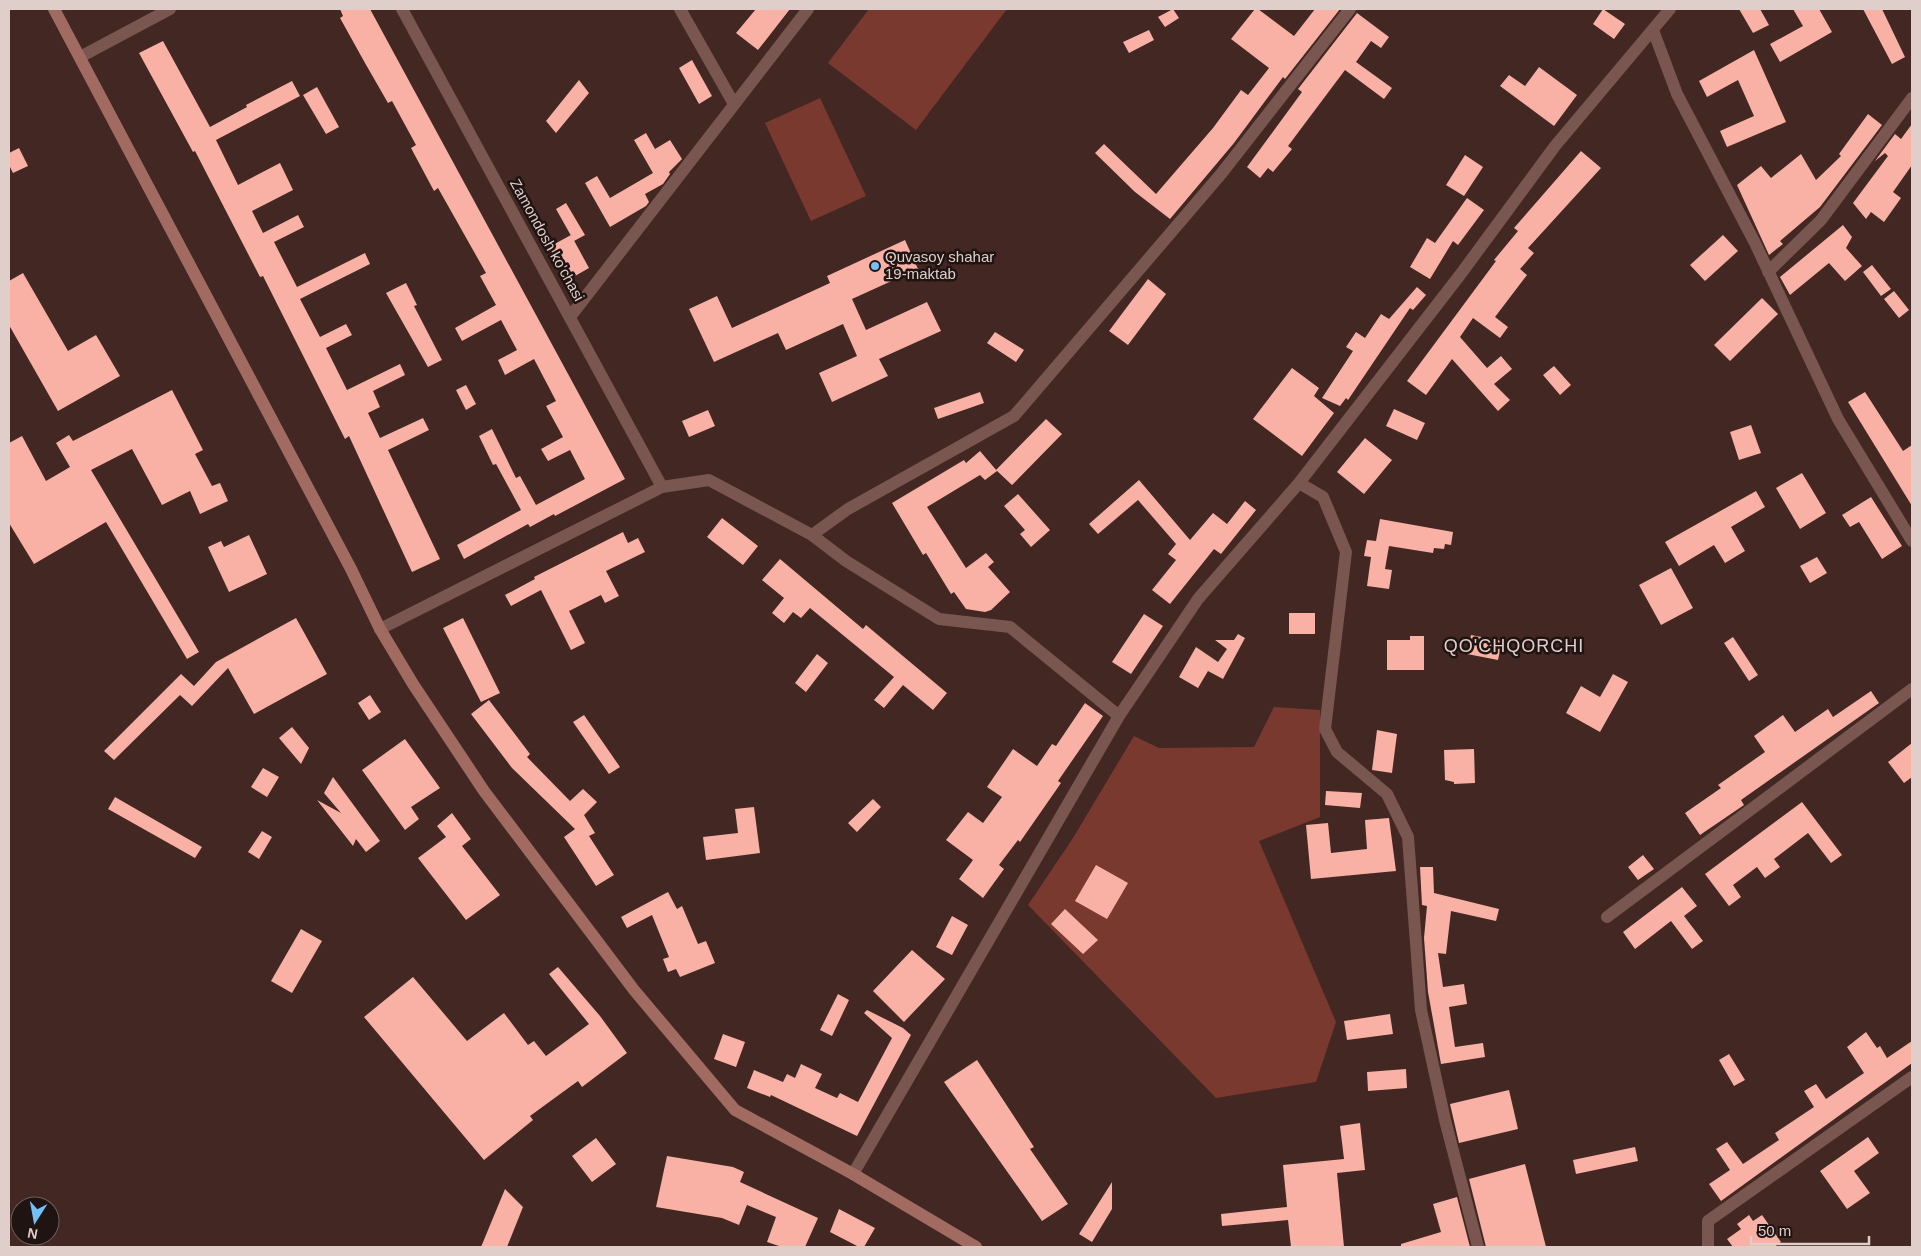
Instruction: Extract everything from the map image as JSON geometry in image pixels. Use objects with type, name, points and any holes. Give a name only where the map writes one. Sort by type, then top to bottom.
[{"type":"main road","points":[[54,9],[351,569],[380,629],[413,684],[484,791],[634,990],[735,1110],[853,1174],[976,1247]]},
{"type":"street","points":[[80,57],[170,9]]},
{"type":"street","name":"Zamondosh ko'chasi","points":[[402,9],[662,487]]},
{"type":"street","points":[[680,9],[734,104]]},
{"type":"street","points":[[570,317],[808,9]]},
{"type":"street","points":[[812,535],[848,509],[1014,416],[1221,174],[1350,9]]},
{"type":"street","points":[[853,1174],[1119,716],[1198,599],[1299,483],[1460,275],[1556,146],[1670,9]]},
{"type":"street","points":[[1653,30],[1677,94],[1768,272],[1838,419],[1912,541]]},
{"type":"street","points":[[1768,272],[1821,220],[1912,98]]},
{"type":"street","points":[[380,629],[662,487],[709,480],[812,535],[846,560],[939,618],[1010,627],[1119,716]]},
{"type":"street","points":[[1299,483],[1323,497],[1346,552],[1325,729],[1337,752],[1387,794],[1408,837],[1421,1010],[1445,1120],[1478,1247]]},
{"type":"street","points":[[1606,916],[1912,689]]},
{"type":"street","points":[[1708,1247],[1708,1221],[1912,1077]]},
{"type":"shaded area","points":[[869,9],[1007,9],[916,130],[828,63]]},
{"type":"shaded area","points":[[820,98],[866,196],[811,221],[765,123]]},
{"type":"shaded area","points":[[1274,707],[1320,710],[1320,817],[1259,841],[1336,1022],[1316,1082],[1216,1098],[1028,905],[1073,838],[1134,736],[1159,748],[1254,747]]},
{"type":"building","points":[[340,9],[370,9],[625,479],[555,516],[554,514],[530,527],[528,524],[464,559],[457,545],[521,510],[496,464],[493,465],[479,436],[492,429],[516,478],[520,476],[536,505],[585,479],[570,450],[548,461],[541,449],[563,437],[546,406],[556,401],[534,359],[505,375],[498,360],[517,350],[501,320],[462,341],[455,328],[496,305],[480,276],[486,273],[438,188],[434,191],[411,148],[416,145],[392,101],[388,103],[365,63],[340,18],[343,16]]},
{"type":"building","points":[[756,9],[790,9],[758,50],[736,33]]},
{"type":"building","points":[[1173,9],[1179,18],[1165,27],[1158,17]]},
{"type":"building","points":[[1255,9],[1258,9],[1294,36],[1315,9],[1340,9],[1285,79],[1283,77],[1234,143],[1170,219],[1135,192],[1095,153],[1104,144],[1156,194],[1213,128],[1241,90],[1248,95],[1269,68],[1231,39]]},
{"type":"building","points":[[1603,9],[1625,24],[1614,39],[1593,24]]},
{"type":"building","points":[[1739,9],[1760,9],[1769,25],[1753,33]]},
{"type":"building","points":[[1793,9],[1819,9],[1832,32],[1780,62],[1770,44],[1803,26]]},
{"type":"building","points":[[1863,9],[1882,9],[1905,57],[1892,64]]},
{"type":"building","points":[[1357,13],[1389,37],[1381,48],[1371,41],[1356,62],[1392,88],[1384,99],[1345,70],[1288,146],[1292,149],[1273,172],[1268,168],[1260,178],[1247,167],[1302,92],[1298,89]]},
{"type":"building","points":[[1149,30],[1154,40],[1129,53],[1123,42]]},
{"type":"building","points":[[163,41],[210,127],[247,107],[246,105],[292,81],[300,96],[216,140],[238,185],[280,163],[293,190],[252,211],[263,233],[298,215],[304,227],[274,242],[297,287],[365,253],[370,264],[300,299],[320,337],[346,324],[352,335],[326,348],[347,390],[400,364],[405,375],[373,391],[380,407],[368,413],[380,438],[423,418],[429,430],[388,450],[440,559],[412,572],[349,436],[345,439],[263,276],[260,277],[195,151],[193,152],[139,53]]},
{"type":"building","points":[[1754,50],[1786,122],[1727,147],[1720,131],[1754,116],[1738,80],[1707,97],[1699,81]]},
{"type":"building","points":[[692,60],[712,96],[699,104],[679,68]]},
{"type":"building","points":[[1539,67],[1577,95],[1554,126],[1500,86],[1509,75],[1525,86]]},
{"type":"building","points":[[579,80],[589,93],[556,133],[546,121]]},
{"type":"building","points":[[317,87],[339,127],[326,134],[303,95]]},
{"type":"building","points":[[1868,114],[1882,125],[1820,207],[1780,241],[1783,244],[1769,255],[1737,185],[1761,166],[1771,178],[1801,154],[1816,180],[1841,156],[1839,154]]},
{"type":"building","points":[[1912,124],[1912,165],[1893,192],[1901,198],[1884,222],[1871,212],[1866,219],[1853,203],[1888,156],[1885,153],[1875,161],[1895,134],[1901,139]]},
{"type":"building","points":[[646,133],[655,149],[670,140],[682,159],[669,172],[670,174],[663,184],[645,194],[649,202],[646,206],[610,227],[585,183],[597,176],[610,198],[653,173],[634,140]]},
{"type":"building","points":[[19,148],[28,166],[13,173],[9,165],[9,153]]},
{"type":"building","points":[[1581,151],[1601,168],[1528,248],[1534,253],[1520,269],[1527,275],[1495,317],[1508,327],[1500,338],[1473,318],[1460,337],[1487,368],[1501,356],[1512,369],[1494,384],[1510,400],[1498,411],[1452,359],[1426,395],[1407,381],[1496,261],[1494,260],[1518,231],[1514,228]]},
{"type":"building","points":[[1465,155],[1483,167],[1464,196],[1446,185]]},
{"type":"building","points":[[1467,198],[1484,210],[1458,245],[1453,241],[1430,279],[1410,267],[1427,238],[1435,243]]},
{"type":"building","points":[[566,203],[585,235],[574,241],[556,209]]},
{"type":"building","points":[[1843,225],[1852,237],[1846,248],[1862,266],[1845,281],[1829,263],[1790,295],[1780,277]]},
{"type":"building","points":[[571,235],[589,268],[568,280],[549,247]]},
{"type":"building","points":[[1723,235],[1738,251],[1705,281],[1690,265]]},
{"type":"building","points":[[905,240],[918,269],[852,299],[866,330],[927,302],[941,331],[879,359],[888,376],[832,402],[819,373],[857,356],[843,324],[786,350],[778,333],[714,362],[689,309],[717,296],[732,328],[830,283],[827,276]]},
{"type":"building","points":[[1872,265],[1891,289],[1881,296],[1863,272]]},
{"type":"building","points":[[23,273],[68,351],[96,335],[120,376],[58,411],[9,325],[9,281]]},
{"type":"building","points":[[1148,279],[1166,294],[1128,345],[1109,331]]},
{"type":"building","points":[[406,283],[417,305],[414,306],[442,360],[428,367],[386,293]]},
{"type":"building","points":[[1417,287],[1426,295],[1413,310],[1410,308],[1348,400],[1346,398],[1340,406],[1322,398],[1353,351],[1346,347],[1356,332],[1365,338],[1381,314],[1389,319]]},
{"type":"building","points":[[1894,291],[1909,310],[1899,318],[1884,299]]},
{"type":"building","points":[[1762,298],[1778,314],[1730,361],[1714,345]]},
{"type":"building","points":[[995,332],[1024,350],[1016,362],[987,343]]},
{"type":"building","points":[[1554,366],[1571,385],[1560,395],[1543,375]]},
{"type":"building","points":[[1292,368],[1319,388],[1314,396],[1334,413],[1302,456],[1253,419]]},
{"type":"building","points":[[466,385],[476,404],[466,410],[456,390]]},
{"type":"building","points":[[172,390],[203,450],[195,454],[212,486],[220,483],[228,501],[200,514],[190,491],[162,505],[132,449],[91,470],[199,652],[187,659],[106,522],[34,564],[9,523],[9,443],[22,436],[46,481],[70,467],[56,443],[69,435],[73,441]]},
{"type":"building","points":[[980,392],[984,403],[938,419],[934,408]]},
{"type":"building","points":[[1865,392],[1903,451],[1912,445],[1912,506],[1848,402]]},
{"type":"building","points":[[1394,409],[1425,423],[1417,440],[1386,426]]},
{"type":"building","points":[[708,410],[715,426],[689,437],[682,421]]},
{"type":"building","points":[[1046,419],[1062,434],[1012,485],[996,470]]},
{"type":"building","points":[[1751,425],[1761,453],[1739,460],[1730,432]]},
{"type":"building","points":[[1365,438],[1392,460],[1364,494],[1337,472]]},
{"type":"building","points":[[980,451],[997,471],[985,480],[980,475],[927,507],[966,568],[986,553],[994,562],[988,567],[1010,592],[991,610],[985,612],[966,609],[954,592],[951,594],[926,553],[923,555],[892,503],[964,460],[966,463]]},
{"type":"building","points":[[1802,473],[1826,513],[1800,529],[1776,488]]},
{"type":"building","points":[[1139,480],[1190,540],[1213,513],[1227,524],[1245,501],[1256,510],[1221,554],[1214,549],[1170,604],[1152,590],[1176,560],[1168,554],[1176,544],[1138,500],[1098,534],[1089,524]]},
{"type":"building","points":[[1756,491],[1765,507],[1731,527],[1745,551],[1725,563],[1714,545],[1679,566],[1665,542]]},
{"type":"building","points":[[1018,494],[1050,530],[1031,547],[1020,534],[1025,530],[1004,506]]},
{"type":"building","points":[[1871,497],[1902,546],[1882,559],[1859,522],[1850,527],[1842,515]]},
{"type":"building","points":[[722,518],[758,546],[743,565],[707,537]]},
{"type":"building","points":[[1380,519],[1453,532],[1451,545],[1445,544],[1444,549],[1434,548],[1433,553],[1389,546],[1385,569],[1392,570],[1389,589],[1367,586],[1371,557],[1364,556],[1367,540],[1376,541]]},
{"type":"building","points":[[623,532],[628,543],[638,538],[645,552],[606,571],[619,596],[605,603],[601,595],[569,611],[585,643],[571,650],[541,590],[511,606],[505,595],[535,579],[534,577]]},
{"type":"building","points":[[249,535],[267,574],[229,592],[208,547],[221,541],[224,547]]},
{"type":"building","points":[[1817,557],[1827,573],[1810,583],[1800,566]]},
{"type":"building","points":[[780,559],[863,629],[866,625],[947,693],[933,710],[903,685],[884,708],[874,700],[894,677],[810,608],[801,618],[793,612],[784,623],[772,613],[784,598],[762,580]]},
{"type":"building","points":[[1671,568],[1693,608],[1661,625],[1639,585]]},
{"type":"building","points":[[1289,613],[1315,613],[1315,634],[1289,634]]},
{"type":"building","points":[[1144,614],[1163,626],[1131,674],[1112,662]]},
{"type":"building","points":[[296,618],[327,674],[254,714],[228,668],[192,706],[180,695],[114,760],[104,751],[181,674],[194,686],[216,662]]},
{"type":"building","points":[[463,618],[500,693],[481,702],[443,628]]},
{"type":"building","points":[[1238,634],[1245,638],[1223,679],[1208,671],[1198,688],[1179,677],[1196,647],[1218,662],[1227,649],[1215,640],[1234,640]]},
{"type":"building","points":[[1471,635],[1502,641],[1498,660],[1467,654]]},
{"type":"building","points":[[1410,636],[1424,636],[1424,670],[1387,670],[1387,640],[1410,640]]},
{"type":"building","points":[[1733,637],[1758,675],[1749,681],[1724,643]]},
{"type":"building","points":[[817,654],[828,663],[806,692],[795,683]]},
{"type":"building","points":[[1613,674],[1628,682],[1600,732],[1566,713],[1581,686],[1600,697]]},
{"type":"building","points":[[1871,691],[1879,703],[1741,800],[1744,805],[1700,835],[1685,813],[1721,788],[1718,785],[1765,752],[1754,736],[1783,715],[1795,732],[1828,709],[1833,717]]},
{"type":"building","points":[[370,695],[381,712],[369,720],[358,703]]},
{"type":"building","points":[[489,700],[530,754],[527,757],[570,801],[583,789],[597,802],[584,815],[595,833],[589,836],[614,875],[596,886],[564,837],[575,829],[512,768],[471,714]]},
{"type":"building","points":[[1085,703],[1103,716],[1058,781],[1061,783],[1020,842],[1018,840],[999,865],[1004,869],[983,898],[959,879],[973,860],[946,840],[968,812],[983,823],[1002,797],[987,787],[1013,749],[1037,766],[1052,744],[1056,746]]},
{"type":"building","points":[[584,715],[620,767],[609,774],[573,722]]},
{"type":"building","points":[[292,727],[309,748],[301,764],[279,738]]},
{"type":"building","points":[[1377,730],[1397,734],[1392,773],[1372,770]]},
{"type":"building","points":[[405,739],[440,788],[411,807],[419,819],[405,830],[362,770]]},
{"type":"building","points":[[1912,743],[1912,777],[1904,783],[1888,762]]},
{"type":"building","points":[[1474,749],[1475,783],[1454,784],[1454,782],[1445,780],[1444,750]]},
{"type":"building","points":[[263,768],[279,777],[267,797],[251,787]]},
{"type":"building","points":[[333,777],[380,841],[366,852],[356,839],[353,846],[317,800],[341,813],[324,793]]},
{"type":"building","points":[[1326,791],[1362,793],[1360,808],[1325,805]]},
{"type":"building","points":[[115,797],[202,847],[195,858],[108,809]]},
{"type":"building","points":[[873,799],[881,807],[857,832],[848,823]]},
{"type":"building","points":[[1802,802],[1842,855],[1831,863],[1808,833],[1774,859],[1780,867],[1765,878],[1757,867],[1733,885],[1741,897],[1729,906],[1705,874]]},
{"type":"building","points":[[754,807],[760,853],[706,860],[703,837],[738,833],[735,809]]},
{"type":"building","points":[[452,813],[471,839],[462,846],[500,895],[466,920],[418,858],[446,837],[437,826]]},
{"type":"building","points":[[1389,818],[1396,871],[1311,879],[1306,825],[1328,823],[1331,853],[1367,849],[1365,820]]},
{"type":"building","points":[[262,831],[272,837],[259,859],[248,852]]},
{"type":"building","points":[[1643,855],[1654,869],[1638,880],[1628,867]]},
{"type":"building","points":[[1096,865],[1128,883],[1107,919],[1075,901]]},
{"type":"building","points":[[1420,867],[1433,867],[1434,893],[1499,909],[1496,921],[1451,911],[1446,954],[1438,953],[1443,987],[1464,984],[1467,1004],[1449,1007],[1455,1047],[1483,1043],[1485,1057],[1441,1064],[1428,992],[1424,938],[1427,906],[1422,905]]},
{"type":"building","points":[[1682,887],[1697,906],[1684,916],[1703,941],[1692,949],[1671,921],[1635,949],[1623,932]]},
{"type":"building","points":[[668,892],[677,909],[682,906],[698,944],[706,941],[715,963],[680,977],[676,969],[668,972],[663,959],[669,957],[652,915],[627,928],[621,917]]},
{"type":"building","points":[[1065,909],[1098,940],[1083,954],[1051,924]]},
{"type":"building","points":[[952,916],[968,925],[952,955],[936,947]]},
{"type":"building","points":[[301,929],[322,941],[292,993],[271,981]]},
{"type":"building","points":[[912,950],[945,979],[904,1022],[873,991]]},
{"type":"building","points":[[558,967],[600,1016],[627,1053],[582,1087],[578,1081],[530,1116],[533,1120],[484,1160],[364,1017],[413,977],[467,1041],[504,1013],[528,1045],[534,1041],[546,1056],[589,1024],[549,974]]},
{"type":"building","points":[[838,994],[849,1000],[832,1036],[820,1030]]},
{"type":"building","points":[[867,1010],[903,1028],[911,1035],[857,1136],[771,1095],[770,1097],[747,1088],[754,1070],[783,1082],[787,1074],[795,1078],[801,1064],[822,1074],[815,1088],[837,1098],[840,1093],[858,1102],[892,1038],[864,1013]]},
{"type":"building","points":[[1390,1014],[1393,1034],[1347,1040],[1344,1021]]},
{"type":"building","points":[[1866,1032],[1877,1048],[1880,1046],[1887,1058],[1912,1041],[1912,1063],[1721,1201],[1709,1184],[1730,1170],[1716,1149],[1727,1142],[1743,1164],[1779,1140],[1775,1133],[1814,1107],[1804,1091],[1816,1084],[1826,1099],[1864,1073],[1847,1047]]},
{"type":"building","points":[[723,1034],[745,1042],[736,1067],[714,1059]]},
{"type":"building","points":[[1729,1054],[1745,1080],[1734,1086],[1719,1060]]},
{"type":"building","points":[[977,1060],[1034,1147],[1030,1149],[1068,1204],[1042,1221],[944,1082]]},
{"type":"building","points":[[1406,1069],[1407,1088],[1368,1091],[1367,1072]]},
{"type":"building","points":[[1509,1090],[1518,1129],[1459,1143],[1450,1104]]},
{"type":"building","points":[[1360,1123],[1365,1170],[1337,1173],[1344,1247],[1291,1247],[1288,1220],[1222,1226],[1221,1214],[1287,1207],[1283,1165],[1344,1159],[1340,1126]]},
{"type":"building","points":[[1868,1137],[1879,1153],[1854,1171],[1870,1193],[1847,1209],[1820,1171]]},
{"type":"building","points":[[596,1138],[616,1164],[592,1182],[572,1156]]},
{"type":"building","points":[[1635,1147],[1638,1161],[1576,1174],[1573,1160]]},
{"type":"building","points":[[667,1156],[733,1167],[744,1172],[740,1182],[818,1218],[805,1247],[782,1247],[767,1242],[776,1217],[747,1205],[739,1225],[722,1218],[656,1207]]},
{"type":"building","points":[[1525,1164],[1546,1247],[1486,1247],[1469,1179]]},
{"type":"building","points":[[1112,1182],[1112,1209],[1092,1242],[1079,1234]]},
{"type":"building","points":[[505,1189],[523,1207],[507,1247],[481,1247]]},
{"type":"building","points":[[1457,1197],[1470,1247],[1401,1247],[1401,1244],[1441,1232],[1433,1204]]},
{"type":"building","points":[[839,1209],[875,1228],[864,1247],[859,1247],[830,1232]]},
{"type":"building","points":[[1749,1215],[1753,1221],[1762,1215],[1781,1242],[1774,1247],[1733,1247],[1727,1239],[1741,1229],[1737,1224]]},
{"type":"place","name":"Quvasoy shahar 19-maktab","points":[[875,266]]},
{"type":"district","name":"QO'CHQORCHI","points":[[1514,646]]}]
